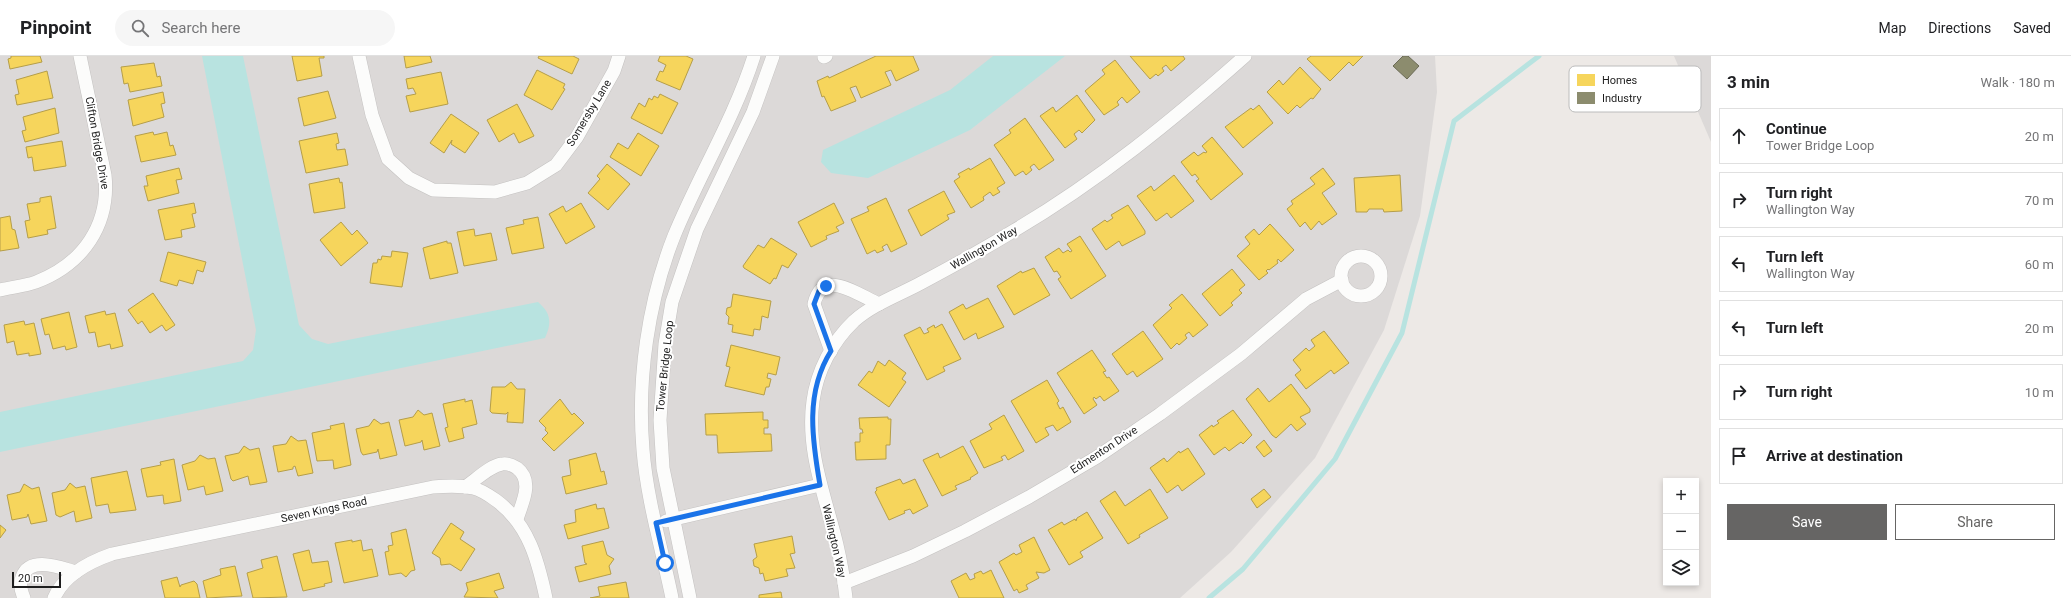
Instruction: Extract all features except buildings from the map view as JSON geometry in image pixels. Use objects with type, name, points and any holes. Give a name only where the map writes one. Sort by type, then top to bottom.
[{"type":"street","name":"Clifton Bridge Drive","points":[[0,290],[35,283],[57,272],[74,260],[88,245],[100,220],[107,194],[105,175],[80,56]]},
{"type":"street","name":"Somersby Lane","points":[[359,56],[372,115],[388,159],[409,178],[433,190],[495,192],[528,183],[556,165],[577,137],[614,71],[619,56]]},
{"type":"street","name":"Tower Bridge Loop","points":[[672,598],[647,480],[641,421],[645,356],[650,322],[664,265],[674,236],[738,102],[754,56]]},
{"type":"street","name":"Tower Bridge Loop","points":[[690,598],[663,468],[660,420],[665,344],[672,302],[697,229],[753,112],[773,56]]},
{"type":"street","name":"Wallington Way","points":[[846,598],[837,545],[820,485],[814,451],[812,403],[817,382],[825,360],[831,351],[854,321],[879,304],[955,265],[1016,230],[1075,192],[1198,98],[1245,56]]},
{"type":"street","name":"Edmenton Drive","points":[[844,583],[900,562],[965,531],[1029,497],[1097,456],[1160,414],[1241,354],[1306,299],[1342,280]]},
{"type":"street","points":[[831,351],[814,304],[819,291],[826,286],[841,286],[879,304]]},
{"type":"street","points":[[465,487],[495,466],[509,464],[515,467],[521,472],[526,484],[526,491],[517,520]]},
{"type":"street","points":[[656,523],[820,485]]},
{"type":"street","name":"Seven Kings Road","points":[[54,598],[67,580],[76,572],[96,560],[112,554],[433,487],[465,487],[474,488],[490,495],[517,520],[527,534],[535,553],[546,598]]},
{"type":"street","points":[[24,598],[21,591],[22,576],[26,569],[34,565],[49,565],[76,572]]},
{"type":"shaded area","points":[[0,56],[1435,56],[1437,92],[1420,216],[1384,330],[1315,458],[1231,552],[1180,598],[0,598]]},
{"type":"shaded area","points":[[1674,56],[1711,56],[1711,142],[1698,112],[1701,112],[1701,66],[1678,66]]},
{"type":"water","points":[[202,56],[243,56],[299,325],[312,339],[328,344],[538,302],[546,310],[549,318],[549,328],[545,338],[0,452],[0,412],[243,361],[253,350],[256,330]]},
{"type":"water","points":[[993,56],[1065,56],[970,130],[868,178],[831,173],[821,162],[823,150],[950,90]]},
{"type":"waterway","points":[[1209,598],[1243,569],[1335,459],[1402,333],[1454,121],[1539,56]]},
{"type":"route","points":[[665,563],[656,523],[820,485],[814,451],[812,403],[817,382],[825,360],[831,351],[814,304],[815,298],[819,291],[826,286]]}]
